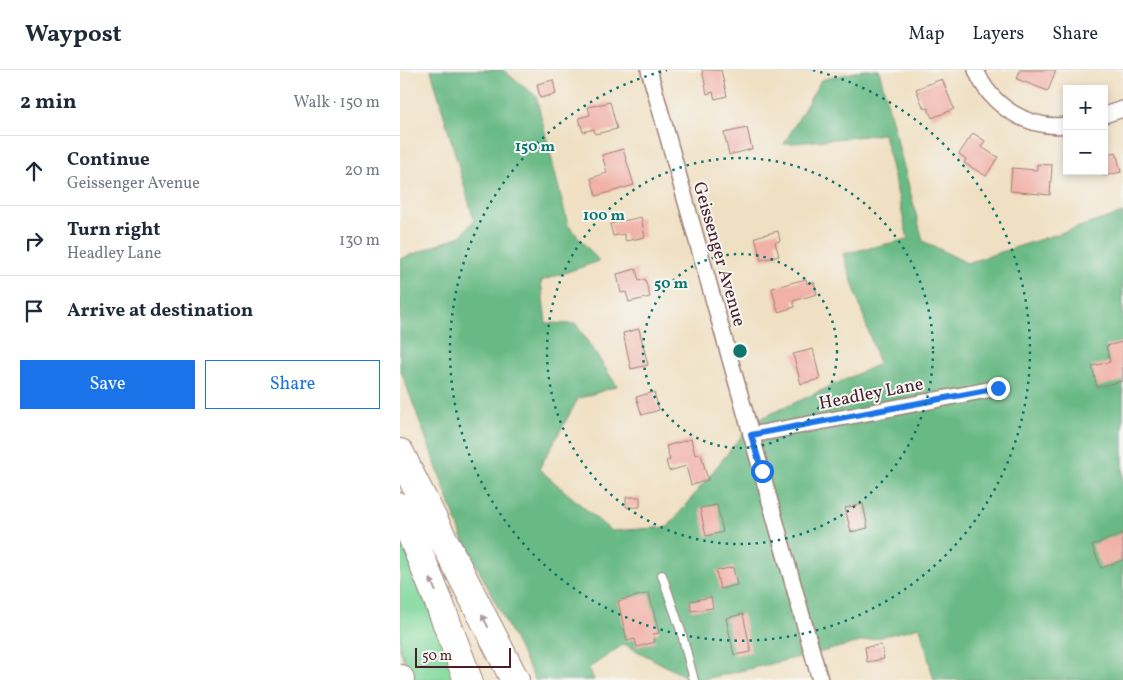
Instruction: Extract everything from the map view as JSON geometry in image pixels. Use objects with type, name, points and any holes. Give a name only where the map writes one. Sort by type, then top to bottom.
[{"type":"highway","points":[[400,453],[516,680]]},
{"type":"highway","points":[[400,507],[468,680]]},
{"type":"street","name":"Geissenger Avenue","points":[[649,70],[820,680]]},
{"type":"street","points":[[976,70],[989,91],[1014,114],[1027,121],[1044,125],[1063,125]]},
{"type":"street","points":[[1108,114],[1123,109]]},
{"type":"street","name":"Headley Lane","points":[[751,435],[998,388]]},
{"type":"lane","points":[[662,575],[694,680]]},
{"type":"green space","points":[[431,70],[503,70],[536,96],[568,225],[599,261],[541,281],[546,323],[576,324],[617,386],[578,399],[539,469],[611,531],[668,527],[753,422],[879,364],[843,254],[908,239],[884,134],[784,144],[821,80],[864,70],[879,70],[923,241],[967,263],[1123,213],[1123,680],[934,680],[920,627],[701,680],[692,680],[624,644],[589,668],[594,680],[535,680],[463,539],[400,368],[400,259],[461,236],[474,220]]},
{"type":"green space","points":[[400,534],[457,680],[412,680],[400,649]]},
{"type":"building","points":[[702,70],[721,70],[727,96],[715,99],[713,92],[707,94]]},
{"type":"building","points":[[1020,70],[1056,70],[1048,91],[1017,79]]},
{"type":"building","points":[[942,79],[954,109],[932,118],[928,108],[924,109],[916,89]]},
{"type":"building","points":[[553,80],[556,94],[540,98],[537,84]]},
{"type":"building","points":[[610,102],[617,129],[595,134],[594,129],[583,132],[579,118],[590,115],[588,107]]},
{"type":"building","points":[[747,128],[752,149],[729,155],[724,133]]},
{"type":"building","points":[[973,133],[985,141],[981,147],[998,157],[986,176],[964,163],[966,159],[959,154]]},
{"type":"building","points":[[623,149],[634,185],[596,196],[591,178],[607,173],[602,155]]},
{"type":"building","points":[[1116,152],[1121,172],[1104,176],[1108,175],[1108,154]]},
{"type":"building","points":[[1037,164],[1052,165],[1050,195],[1010,191],[1012,168],[1037,170]]},
{"type":"building","points":[[641,217],[645,237],[626,241],[624,234],[613,236],[610,224]]},
{"type":"building","points":[[778,231],[780,241],[775,242],[779,256],[761,260],[755,237]]},
{"type":"building","points":[[636,269],[639,281],[645,279],[650,297],[629,302],[626,292],[621,293],[617,274]]},
{"type":"building","points":[[806,279],[807,284],[814,282],[817,294],[793,301],[795,307],[778,312],[772,288]]},
{"type":"building","points":[[639,329],[648,365],[631,369],[623,333]]},
{"type":"building","points":[[1123,342],[1123,381],[1097,387],[1092,366],[1110,362],[1106,346]]},
{"type":"building","points":[[813,349],[820,379],[801,384],[793,354]]},
{"type":"building","points":[[654,392],[659,410],[642,415],[636,397]]},
{"type":"building","points":[[691,439],[695,455],[701,454],[708,480],[691,485],[686,466],[669,471],[666,461],[670,460],[666,446]]},
{"type":"building","points":[[626,497],[640,497],[640,507],[626,507]]},
{"type":"building","points":[[863,504],[868,528],[851,532],[845,508]]},
{"type":"building","points":[[717,505],[723,532],[706,536],[700,508]]},
{"type":"building","points":[[1123,533],[1123,560],[1101,568],[1092,545]]},
{"type":"building","points":[[733,567],[737,585],[720,589],[716,571]]},
{"type":"building","points":[[649,593],[659,633],[653,634],[655,642],[637,647],[635,639],[627,641],[618,601]]},
{"type":"building","points":[[711,597],[713,608],[691,611],[690,601]]},
{"type":"building","points":[[743,614],[751,652],[734,655],[726,618]]},
{"type":"building","points":[[881,645],[884,659],[867,662],[865,647]]},
{"type":"route","points":[[762,471],[751,435],[998,388]]}]
